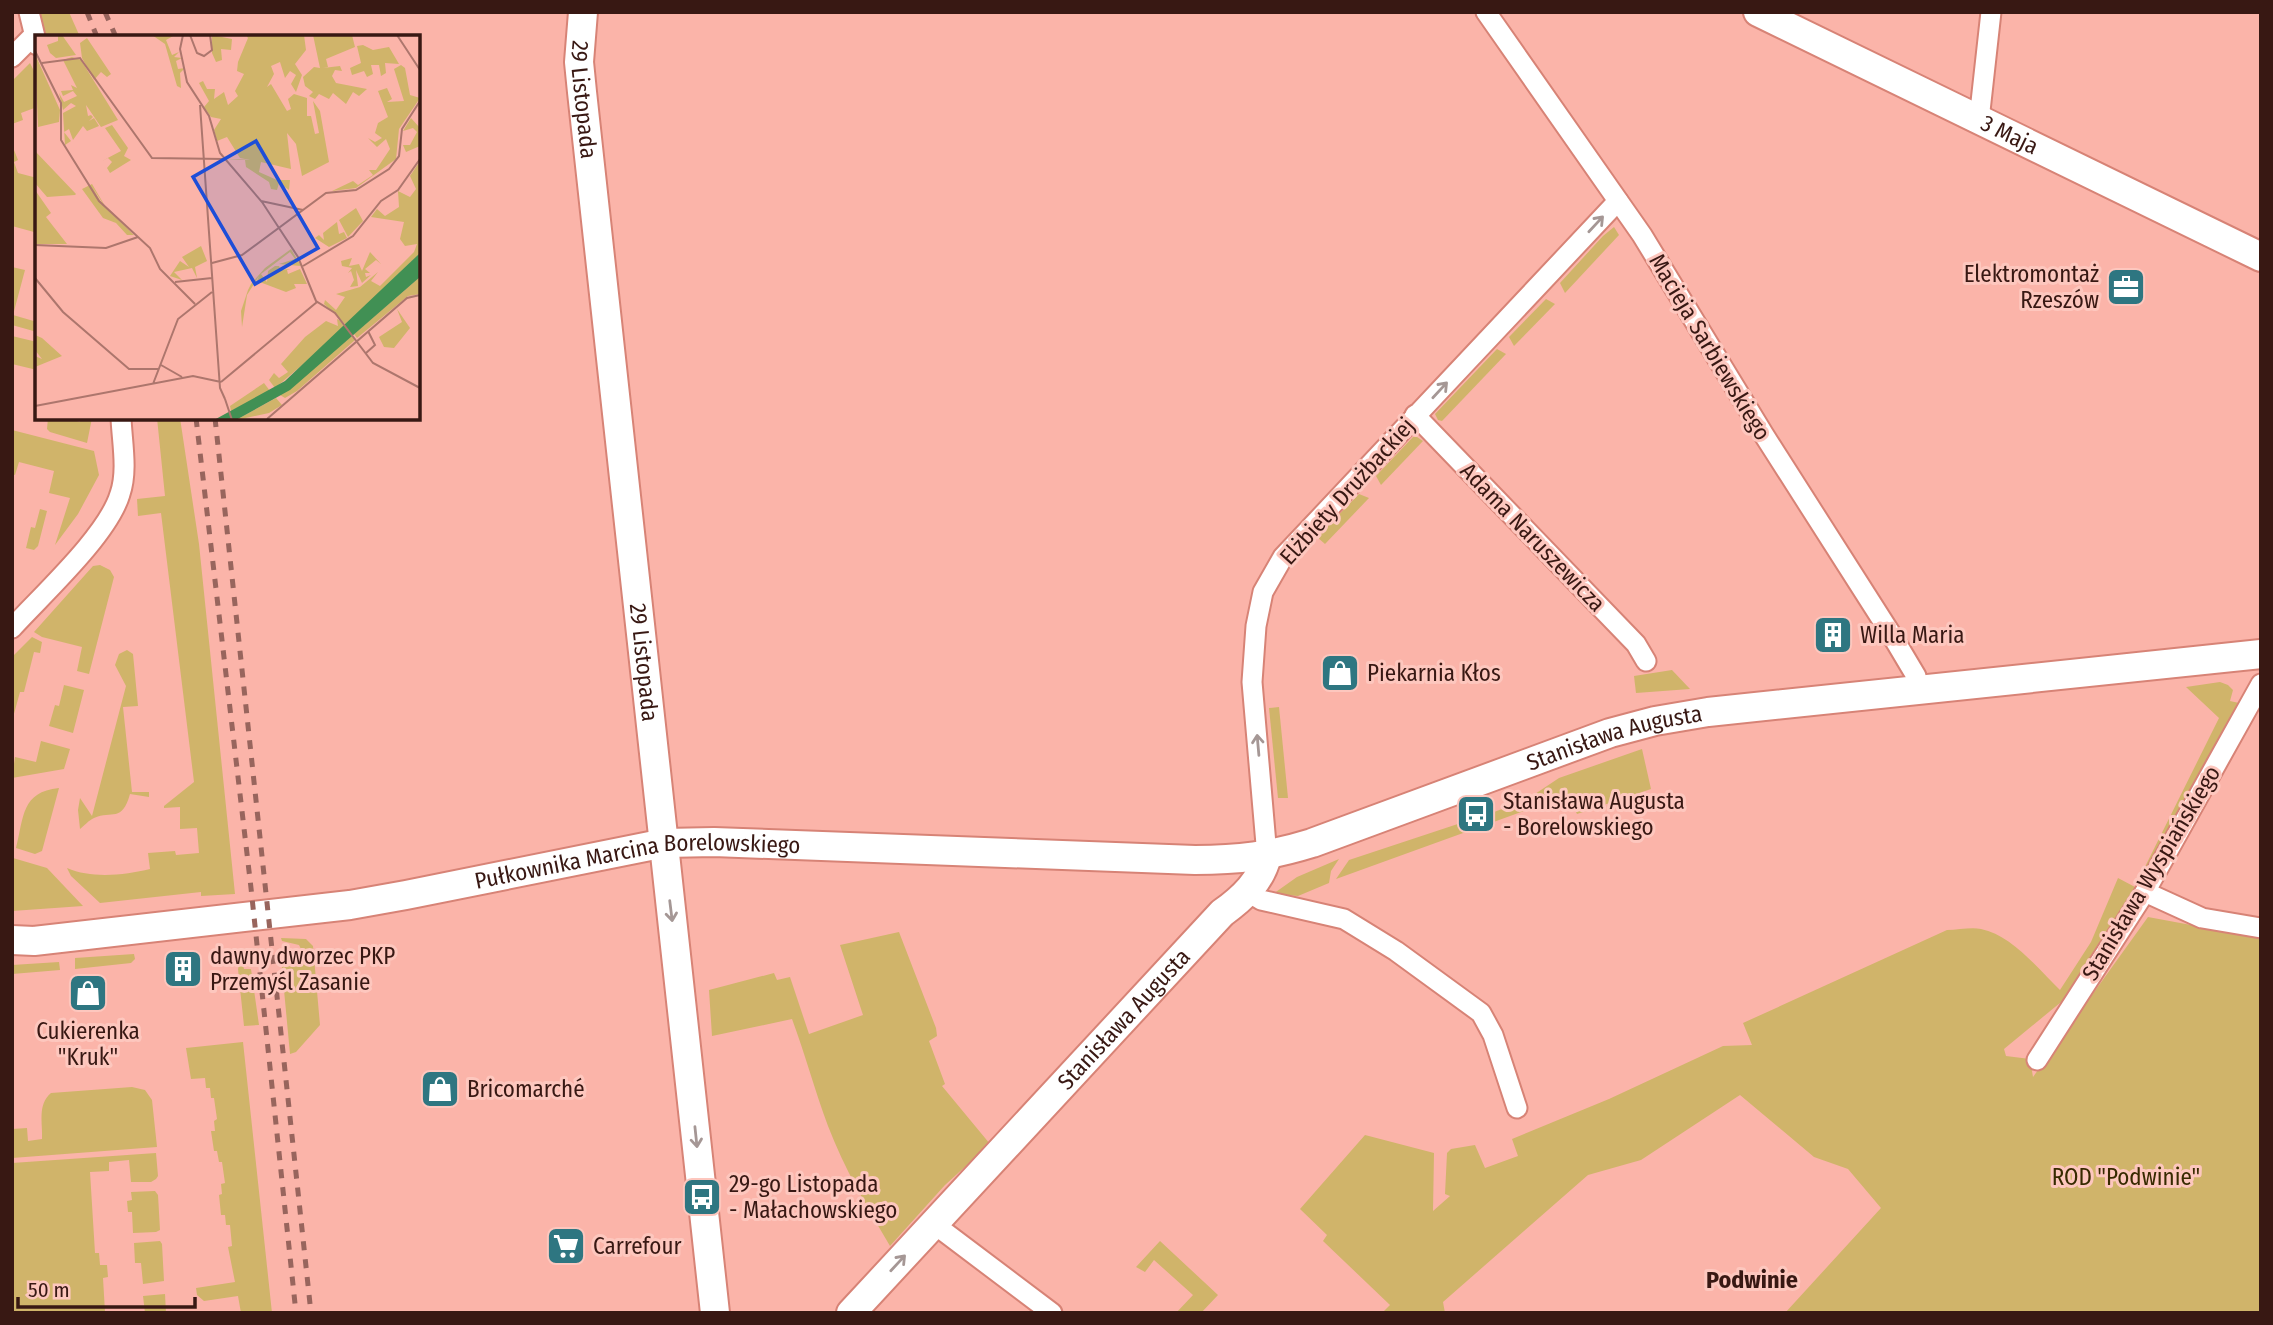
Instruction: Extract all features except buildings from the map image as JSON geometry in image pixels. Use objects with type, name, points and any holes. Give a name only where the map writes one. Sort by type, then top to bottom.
[{"type":"main road","name":"29 Listopada","points":[[583,12],[579,62],[582,92],[715,1313]]},
{"type":"main road","name":"3 Maja","points":[[1758,12],[2261,257]]},
{"type":"main road","name":"Stanisława Augusta","points":[[851,1313],[1222,913],[1248,892],[1264,871],[1267,856],[1358,828],[1597,738],[1655,721],[1708,712],[2261,654]]},
{"type":"main road","name":"Pułkownika Marcina Borelowskiego","points":[[12,940],[34,941],[351,905],[665,843],[714,842],[1195,860],[1240,860],[1267,856]]},
{"type":"main road","points":[[1195,860],[1220,875],[1226,888],[1222,913]]},
{"type":"street","points":[[12,57],[35,40],[29,12]]},
{"type":"street","name":"Macieja Sarbiewskiego","points":[[1486,12],[1642,235],[1764,435],[1891,634],[1916,676],[1918,690]]},
{"type":"street","points":[[1979,120],[1991,12]]},
{"type":"street","name":"Elżbiety Drużbackiej","points":[[1267,856],[1252,682],[1255,626],[1263,593],[1283,557],[1618,201]]},
{"type":"street","name":"Adama Naruszewicza","points":[[1415,415],[1636,644],[1646,661]]},
{"type":"street","points":[[12,628],[93,540],[120,495],[123,476],[121,420]]},
{"type":"street","name":"Stanisława Wyspiańskiego","points":[[2037,1060],[2145,892],[2261,684]]},
{"type":"street","points":[[1248,892],[1261,900],[1344,919],[1396,951],[1480,1013],[1493,1035],[1517,1108]]},
{"type":"street","points":[[2145,892],[2202,918],[2261,928]]},
{"type":"street","points":[[934,1224],[1052,1313]]},
{"type":"green space","points":[[37,12],[69,12],[79,35],[43,35]]},
{"type":"green space","points":[[30,63],[35,73],[35,108],[21,113],[23,120],[12,124],[12,81]]},
{"type":"green space","points":[[12,145],[18,160],[14,162],[18,173],[35,177],[35,229],[34,232],[12,226]]},
{"type":"green space","points":[[1614,227],[1619,235],[1565,293],[1560,283]]},
{"type":"green space","points":[[12,267],[25,270],[13,315],[35,321],[35,331],[12,325]]},
{"type":"green space","points":[[1546,299],[1555,304],[1514,346],[1509,337]]},
{"type":"green space","points":[[12,336],[35,342],[35,370],[12,364]]},
{"type":"green space","points":[[1497,349],[1506,354],[1442,421],[1438,420],[1435,414]]},
{"type":"green space","points":[[48,420],[92,420],[87,443],[47,429]]},
{"type":"green space","points":[[157,420],[180,420],[199,544],[235,894],[201,896],[201,892],[100,903],[71,876],[67,868],[87,874],[119,874],[150,869],[148,853],[199,853],[197,828],[180,829],[180,807],[164,808],[194,782],[161,513],[138,516],[137,499],[165,496]]},
{"type":"green space","points":[[12,430],[94,451],[99,475],[78,514],[55,545],[70,498],[49,493],[54,471],[19,462],[15,475],[12,474]]},
{"type":"green space","points":[[1413,437],[1423,441],[1381,485],[1376,476]]},
{"type":"green space","points":[[1359,494],[1369,498],[1325,544],[1317,537]]},
{"type":"green space","points":[[40,509],[47,511],[38,546],[34,550],[26,548],[31,527],[35,528]]},
{"type":"green space","points":[[100,565],[110,570],[114,577],[89,674],[77,671],[82,647],[42,637],[34,632],[93,566]]},
{"type":"green space","points":[[32,637],[42,642],[40,653],[34,652],[24,692],[20,692],[12,721],[12,657]]},
{"type":"green space","points":[[127,650],[133,654],[138,706],[123,707],[132,792],[149,792],[149,797],[130,794],[120,812],[94,818],[80,829],[80,798],[92,816],[126,686],[115,665],[119,654]]},
{"type":"green space","points":[[1672,670],[1690,689],[1636,693],[1634,676]]},
{"type":"green space","name":"ROD \"Podwinie\"","points":[[2220,682],[2233,690],[2230,701],[2239,703],[2138,896],[2066,998],[2004,1049],[2006,1056],[2030,1059],[2033,1077],[2148,917],[2261,938],[2261,1313],[1785,1313],[1881,1208],[1848,1169],[1814,1157],[1740,1095],[1641,1160],[1588,1175],[1443,1302],[1445,1313],[1382,1313],[1390,1305],[1323,1241],[1327,1235],[1300,1209],[1365,1135],[1434,1153],[1433,1211],[1450,1196],[1445,1194],[1447,1153],[1451,1149],[1475,1145],[1485,1168],[1518,1156],[1512,1139],[1609,1099],[1723,1046],[1752,1045],[1743,1023],[1947,930],[1981,929],[2003,938],[2024,954],[2060,990],[2091,942],[2118,878],[2135,887],[2219,718],[2186,687]]},
{"type":"green space","points":[[64,685],[84,690],[73,733],[49,726],[55,705],[59,706]]},
{"type":"green space","points":[[1279,707],[1288,798],[1278,798],[1269,708]]},
{"type":"green space","points":[[41,741],[70,749],[64,769],[12,778],[15,757],[36,762]]},
{"type":"green space","points":[[1642,749],[1651,789],[1577,814],[1568,795],[1336,879],[1349,860],[1526,800],[1559,778]]},
{"type":"green space","points":[[59,788],[42,851],[35,854],[16,848],[23,816],[31,801],[47,790]]},
{"type":"green space","points":[[13,858],[47,868],[83,906],[12,911]]},
{"type":"green space","points":[[1339,859],[1331,871],[1329,883],[1298,896],[1273,894],[1297,877]]},
{"type":"green space","points":[[899,932],[936,1028],[937,1036],[929,1041],[945,1084],[942,1086],[990,1144],[945,1185],[890,1246],[834,1142],[792,1019],[712,1036],[709,990],[774,973],[777,980],[790,977],[809,1034],[863,1015],[840,945]]},
{"type":"green space","points":[[281,938],[306,939],[313,946],[320,1025],[296,1052],[290,1054],[281,958],[284,957],[283,952],[295,956],[304,955],[299,945],[282,941]]},
{"type":"green space","points":[[134,954],[135,959],[131,963],[75,969],[75,958]]},
{"type":"green space","points":[[59,962],[60,970],[12,974],[12,965]]},
{"type":"green space","points":[[240,962],[244,969],[251,969],[259,1025],[244,1026],[238,969]]},
{"type":"green space","points":[[243,1042],[272,1313],[241,1313],[238,1296],[204,1301],[197,1295],[196,1288],[235,1282],[228,1247],[232,1246],[230,1225],[226,1225],[225,1215],[221,1215],[219,1195],[222,1194],[221,1184],[225,1183],[222,1162],[219,1162],[217,1151],[214,1151],[211,1131],[215,1131],[214,1121],[217,1119],[214,1098],[211,1098],[210,1088],[206,1088],[205,1078],[191,1079],[186,1048]]},
{"type":"green space","points":[[132,1087],[145,1090],[152,1100],[157,1147],[12,1158],[12,1129],[27,1128],[28,1141],[42,1139],[42,1109],[51,1093]]},
{"type":"green space","points":[[156,1153],[158,1176],[151,1182],[131,1182],[129,1160],[109,1162],[109,1171],[90,1172],[95,1253],[99,1253],[100,1265],[107,1265],[108,1277],[103,1278],[105,1312],[124,1313],[12,1313],[12,1163]]},
{"type":"green space","points":[[155,1191],[158,1195],[160,1230],[133,1233],[132,1212],[128,1212],[127,1201],[132,1200],[131,1192]]},
{"type":"green space","points":[[160,1241],[164,1281],[143,1284],[141,1263],[135,1263],[134,1243]]},
{"type":"green space","points":[[1160,1241],[1218,1295],[1201,1313],[1176,1313],[1193,1295],[1154,1260],[1145,1272],[1136,1267]]},
{"type":"green space","points":[[165,1294],[166,1313],[145,1313],[143,1296]]},
{"type":"railway","points":[[87,12],[96,35]]},
{"type":"railway","points":[[105,12],[115,35]]},
{"type":"railway","points":[[196,420],[251,888],[296,1313]]},
{"type":"railway","points":[[215,420],[311,1313]]},
{"type":"place","name":"Elektromontaż Rzeszów","points":[[2126,287]]},
{"type":"place","name":"Willa Maria","points":[[1833,635]]},
{"type":"place","name":"Piekarnia Kłos","points":[[1340,673]]},
{"type":"place","name":"Stanisława Augusta - Borelowskiego","points":[[1476,814]]},
{"type":"place","name":"dawny dworzec PKP Przemyśl Zasanie","points":[[183,969]]},
{"type":"place","name":"Cukierenka \"Kruk\"","points":[[88,993]]},
{"type":"place","name":"Bricomarché","points":[[440,1089]]},
{"type":"place","name":"29-go Listopada - Małachowskiego","points":[[702,1197]]},
{"type":"place","name":"Carrefour","points":[[566,1246]]},
{"type":"district","name":"Podwinie","points":[[1752,1280]]}]
